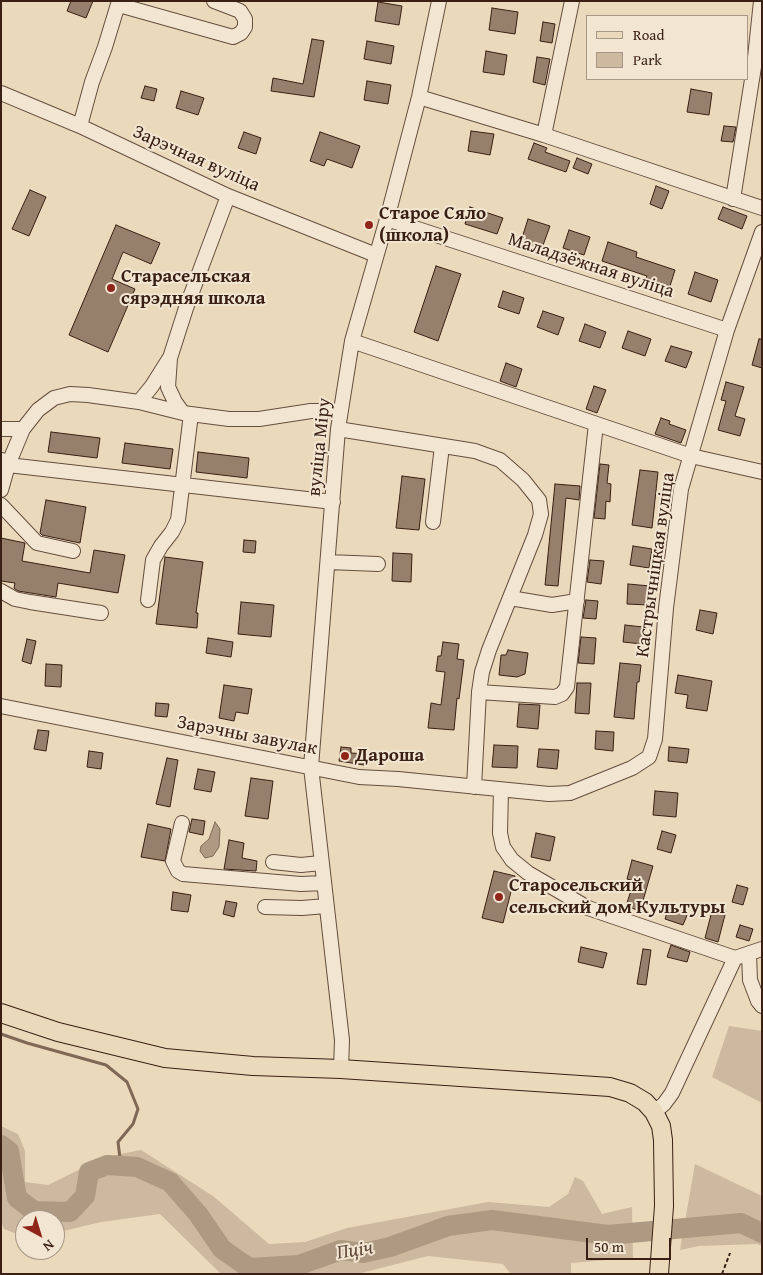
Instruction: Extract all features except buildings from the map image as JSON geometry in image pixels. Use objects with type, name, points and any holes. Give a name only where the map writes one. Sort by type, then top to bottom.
[{"type":"main road","points":[[1,1013],[58,1032],[166,1058],[253,1066],[341,1069],[610,1087],[630,1093],[645,1102],[654,1112],[663,1140],[664,1206],[660,1265]]},
{"type":"street","points":[[80,126],[92,82],[119,3],[233,37],[241,33],[245,27],[245,19],[240,11],[214,1]]},
{"type":"street","name":"вуліца Міру","points":[[341,1069],[342,1040],[311,767],[338,429],[352,341],[419,97],[439,1]]},
{"type":"street","points":[[544,135],[572,1]]},
{"type":"street","points":[[748,77],[761,1]]},
{"type":"street","points":[[733,199],[748,80]]},
{"type":"street","name":"Зарэчная вуліца","points":[[1,93],[80,126],[228,196],[376,255]]},
{"type":"street","points":[[419,97],[544,135],[762,208]]},
{"type":"street","points":[[148,600],[153,560],[178,520],[184,484],[187,414],[175,402],[168,387],[170,358],[186,308],[228,196]]},
{"type":"street","name":"Маладзёжная вуліца","points":[[387,219],[726,330]]},
{"type":"street","name":"Кастрычніцкая вуліца","points":[[501,790],[550,794],[570,792],[632,768],[650,757],[655,739],[666,608],[682,488],[726,330],[762,232]]},
{"type":"street","points":[[352,341],[691,456],[762,472]]},
{"type":"street","points":[[139,402],[170,358]]},
{"type":"street","points":[[1,490],[5,462],[23,429],[38,410],[54,398],[70,394],[139,402],[187,414],[259,420],[311,411],[341,411]]},
{"type":"street","points":[[479,692],[554,697],[562,694],[567,687],[596,424]]},
{"type":"street","points":[[1,429],[23,429]]},
{"type":"street","points":[[338,429],[475,451],[500,460],[523,480],[539,500],[541,514],[482,672],[479,692],[474,787]]},
{"type":"street","points":[[433,522],[442,446]]},
{"type":"street","points":[[5,462],[333,502]]},
{"type":"street","points":[[1,505],[37,543],[73,551]]},
{"type":"street","points":[[328,562],[378,564]]},
{"type":"street","points":[[1,591],[15,599],[101,613]]},
{"type":"street","points":[[510,598],[552,605],[577,601]]},
{"type":"street","name":"Зарэчны завулак","points":[[1,706],[359,776],[501,790]]},
{"type":"street","points":[[501,790],[500,833],[503,846],[512,860],[528,873],[588,908],[735,958],[755,952],[750,980],[758,1001],[762,1006]]},
{"type":"street","points":[[182,823],[173,861],[178,871],[183,874],[301,884],[324,883]]},
{"type":"street","points":[[273,862],[301,865],[321,863]]},
{"type":"street","points":[[265,907],[302,908],[326,906]]},
{"type":"street","points":[[654,1112],[664,1104],[672,1093],[735,958]]},
{"type":"path","points":[[722,1274],[730,1252]]},
{"type":"green space","points":[[729,1026],[762,1031],[762,1103],[712,1077]]},
{"type":"green space","points":[[1,1126],[18,1134],[25,1151],[25,1182],[48,1185],[105,1157],[141,1150],[213,1196],[269,1244],[305,1242],[347,1228],[488,1202],[549,1207],[568,1194],[575,1177],[583,1181],[602,1214],[632,1207],[633,1258],[571,1263],[571,1274],[511,1274],[503,1264],[428,1256],[357,1274],[221,1274],[160,1214],[101,1222],[65,1231],[65,1210],[15,1210],[15,1233],[4,1229],[1,1222]]},
{"type":"green space","points":[[695,1164],[762,1196],[762,1246],[757,1244],[699,1246],[680,1250]]},
{"type":"shaded area","points":[[215,822],[220,829],[219,847],[213,856],[205,858],[200,851],[201,846],[209,839]]},
{"type":"waterway","points":[[1,1034],[106,1065],[127,1082],[138,1109],[133,1124],[118,1142],[121,1166]]},
{"type":"waterway","name":"Пціч","points":[[1,1145],[9,1151],[17,1198],[34,1211],[70,1212],[85,1196],[89,1172],[107,1165],[137,1167],[170,1182],[198,1214],[222,1249],[249,1268],[299,1265],[341,1250],[363,1253],[390,1247],[448,1226],[492,1220],[608,1235],[741,1223],[762,1233]]},
{"type":"place","name":"Старое Сяло (школа)","points":[[369,225]]},
{"type":"place","name":"Старасельская сярэдняя школа","points":[[111,288]]},
{"type":"place","name":"Дароша","points":[[345,756]]},
{"type":"place","name":"Старосельский сельский дом Культуры","points":[[499,897]]}]
